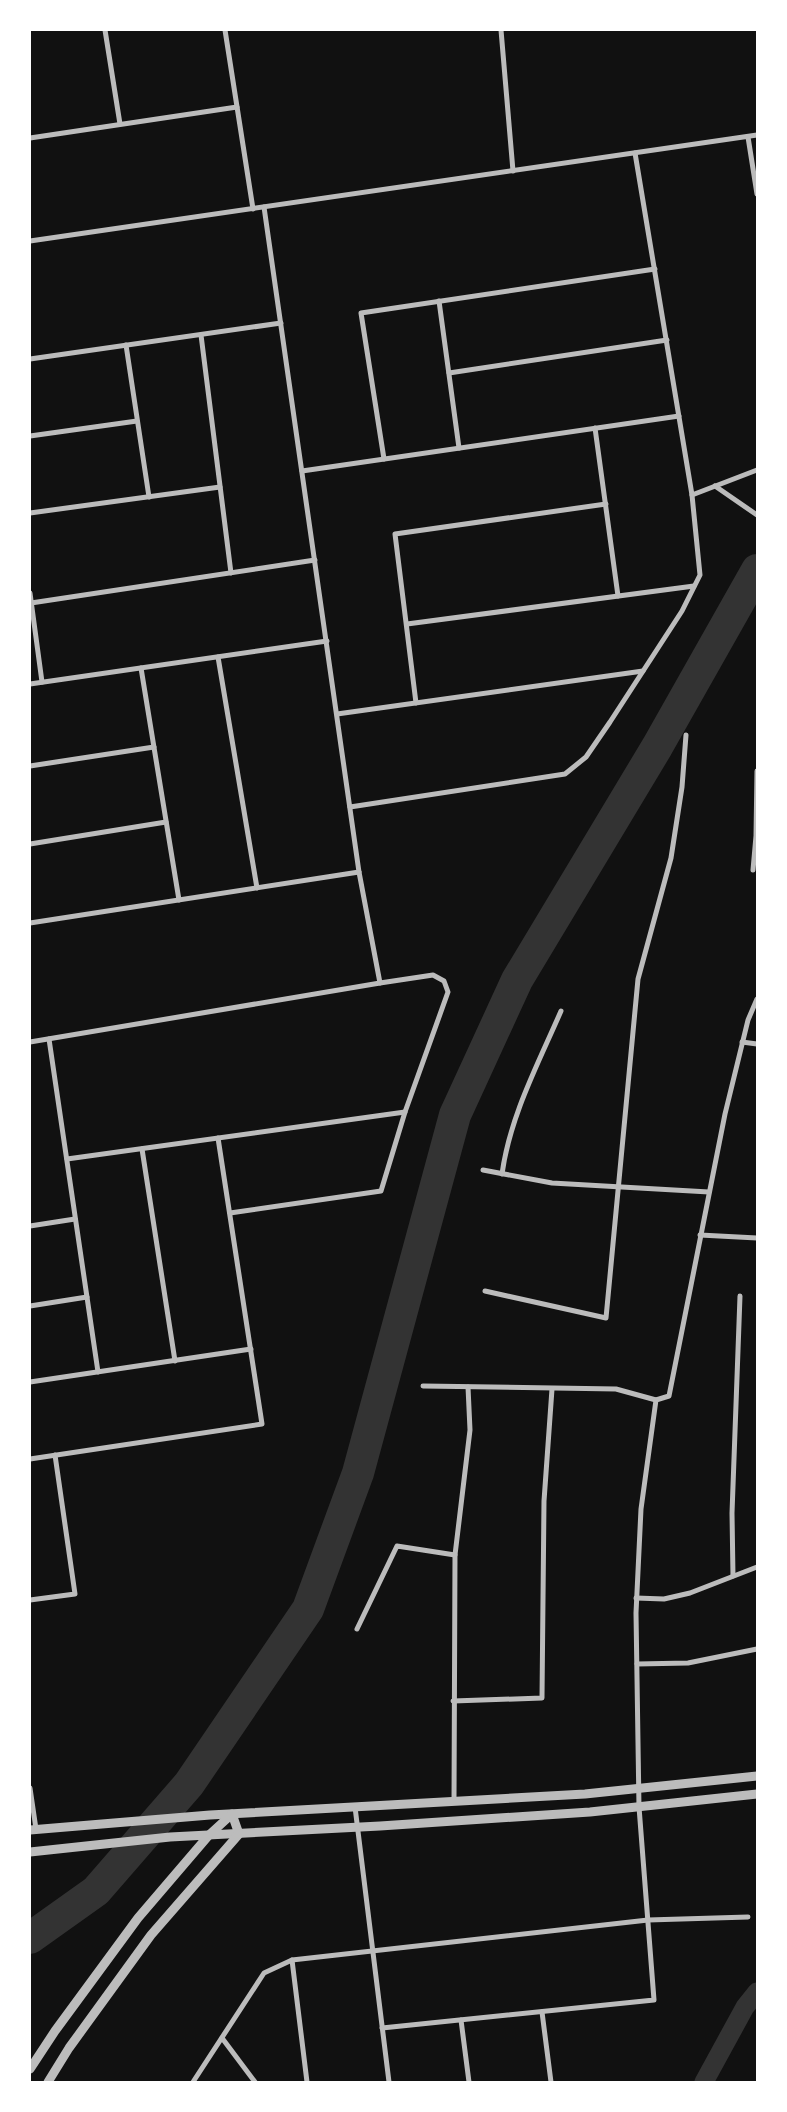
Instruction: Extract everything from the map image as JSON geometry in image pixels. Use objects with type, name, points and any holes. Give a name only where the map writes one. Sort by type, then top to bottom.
[{"type":"street","points":[[105,30],[120,124]]},
{"type":"street","points":[[225,30],[253,209]]},
{"type":"street","points":[[501,30],[513,171]]},
{"type":"street","points":[[30,138],[237,106]]},
{"type":"street","points":[[30,241],[757,136]]},
{"type":"street","points":[[748,137],[757,194]]},
{"type":"street","points":[[350,807],[565,774],[586,757],[682,611],[700,576],[692,495],[680,416],[635,153]]},
{"type":"street","points":[[264,207],[350,807],[380,983]]},
{"type":"street","points":[[384,459],[361,313],[655,269]]},
{"type":"street","points":[[439,302],[459,448]]},
{"type":"street","points":[[30,359],[281,323]]},
{"type":"street","points":[[201,335],[231,573]]},
{"type":"street","points":[[449,373],[667,340]]},
{"type":"street","points":[[126,346],[148,497]]},
{"type":"street","points":[[302,471],[680,416]]},
{"type":"street","points":[[30,436],[137,421]]},
{"type":"street","points":[[595,428],[618,596]]},
{"type":"street","points":[[692,495],[757,470]]},
{"type":"street","points":[[30,513],[220,486]]},
{"type":"street","points":[[715,486],[757,515]]},
{"type":"street","points":[[416,703],[395,534],[606,504]]},
{"type":"street","points":[[31,603],[315,560]]},
{"type":"street","points":[[407,624],[694,586]]},
{"type":"street","points":[[30,593],[42,682]]},
{"type":"street","points":[[30,684],[326,641]]},
{"type":"street","points":[[218,657],[257,888]]},
{"type":"street","points":[[142,668],[178,900]]},
{"type":"street","points":[[337,714],[643,671]]},
{"type":"street","points":[[485,1291],[606,1318],[638,979],[671,858],[682,787],[686,735]]},
{"type":"street","points":[[30,766],[154,747]]},
{"type":"street","points":[[753,870],[757,836],[757,771]]},
{"type":"street","points":[[30,844],[166,822]]},
{"type":"street","points":[[30,923],[360,872]]},
{"type":"street","points":[[30,1042],[380,983],[433,976],[444,981],[448,992],[405,1112],[381,1191],[230,1213]]},
{"type":"street","points":[[423,1386],[616,1389],[656,1400],[669,1396],[700,1235],[742,1042],[748,1020],[757,999]]},
{"type":"street","points":[[502,1174],[506,1144],[514,1119],[562,1011]]},
{"type":"street","points":[[49,1039],[98,1372]]},
{"type":"street","points":[[742,1042],[757,1044]]},
{"type":"street","points":[[67,1159],[405,1112]]},
{"type":"street","points":[[30,1459],[262,1424],[218,1138]]},
{"type":"street","points":[[142,1149],[175,1361]]},
{"type":"street","points":[[483,1170],[552,1183],[710,1192]]},
{"type":"street","points":[[30,1226],[76,1219]]},
{"type":"street","points":[[700,1235],[757,1238]]},
{"type":"street","points":[[733,1576],[732,1513],[740,1296]]},
{"type":"street","points":[[30,1306],[87,1297]]},
{"type":"street","points":[[30,1382],[251,1350]]},
{"type":"street","points":[[454,1802],[455,1555],[470,1430],[468,1387]]},
{"type":"street","points":[[453,1701],[542,1698],[544,1501],[552,1389]]},
{"type":"street","points":[[382,2028],[654,2000],[639,1807],[636,1598],[641,1509],[656,1400]]},
{"type":"street","points":[[30,1600],[76,1594],[54,1456]]},
{"type":"street","points":[[357,1629],[397,1546],[455,1555]]},
{"type":"street","points":[[636,1598],[664,1599],[681,1595],[757,1568]]},
{"type":"street","points":[[637,1664],[688,1663],[757,1649]]},
{"type":"street","points":[[30,1788],[33,1830],[195,1816],[454,1802],[640,1789],[757,1776]]},
{"type":"street","points":[[30,1852],[170,1837],[358,1828],[639,1807],[757,1794]]},
{"type":"street","points":[[355,1807],[389,2082]]},
{"type":"street","points":[[232,1814],[239,1834]]},
{"type":"street","points":[[30,2069],[55,2031],[138,1918],[209,1835],[232,1814]]},
{"type":"street","points":[[48,2082],[151,1935],[239,1834]]},
{"type":"street","points":[[193,2082],[264,1973],[292,1960],[648,1920],[748,1917]]},
{"type":"street","points":[[292,1960],[307,2082]]},
{"type":"street","points":[[542,2012],[551,2082]]},
{"type":"street","points":[[461,2020],[469,2082]]},
{"type":"street","points":[[222,2038],[255,2082]]},
{"type":"waterway","points":[[30,1938],[96,1891],[189,1784],[308,1609],[358,1473],[455,1115],[517,980],[657,747],[757,570]]},
{"type":"waterway","points":[[704,2082],[745,2007],[757,1992]]}]
